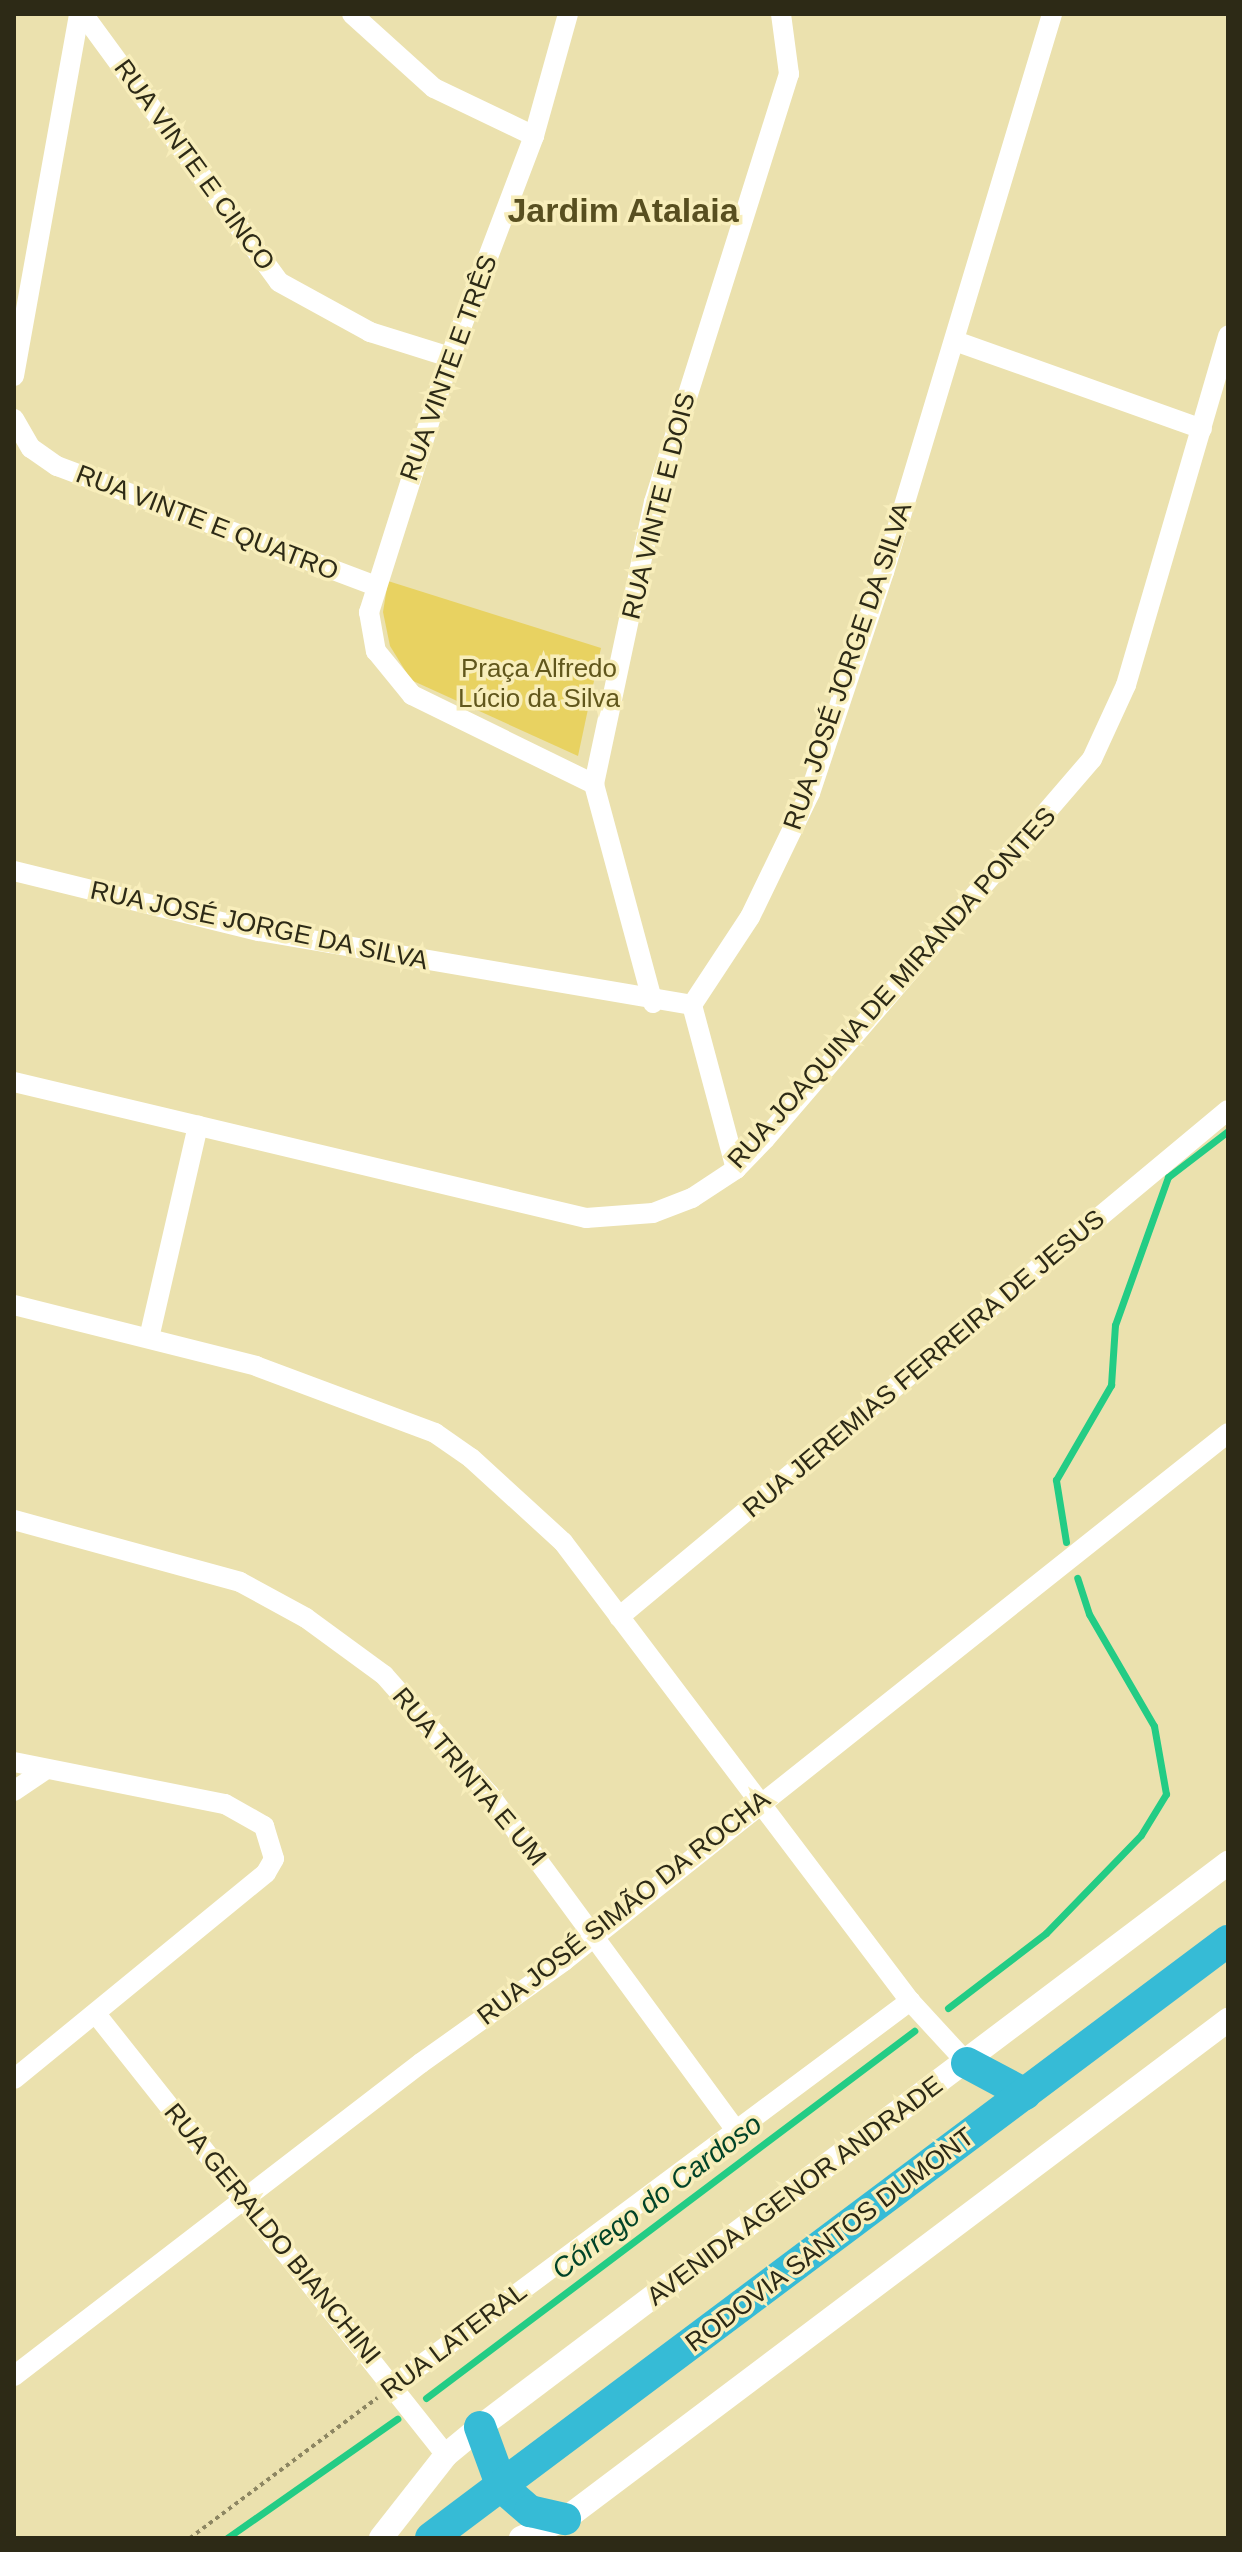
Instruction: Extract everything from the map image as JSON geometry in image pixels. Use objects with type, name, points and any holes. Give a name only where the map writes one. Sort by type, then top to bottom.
[{"type":"highway","name":"RODOVIA SANTOS DUMONT","points":[[431,2538],[1228,1941]]},
{"type":"highway","points":[[967,2063],[1025,2094]]},
{"type":"highway","points":[[480,2427],[502,2487],[530,2511],[565,2519]]},
{"type":"street","name":"RUA VINTE E CINCO","points":[[81,14],[169,127],[247,246],[279,282],[346,322],[450,357]]},
{"type":"street","points":[[14,376],[81,14]]},
{"type":"street","points":[[352,14],[434,88],[534,136]]},
{"type":"street","name":"RUA VINTE E TRÊS","points":[[374,585],[450,357],[534,136],[568,14]]},
{"type":"street","name":"RUA VINTE E DOIS","points":[[653,1003],[594,784],[654,502],[789,74],[781,14]]},
{"type":"street","name":"RUA JOSÉ JORGE DA SILVA","points":[[14,871],[259,931],[653,1003],[692,1005],[750,917],[810,793],[955,341],[1052,14]]},
{"type":"street","name":"RUA JOAQUINA DE MIRANDA PONTES","points":[[14,1082],[586,1218],[674,1208],[736,1169],[1092,759],[1126,685],[1228,336]]},
{"type":"street","points":[[955,341],[1202,429]]},
{"type":"street","name":"RUA VINTE E QUATRO","points":[[14,419],[31,448],[57,466],[374,585]]},
{"type":"street","points":[[374,585],[369,612],[376,651],[412,695],[594,784]]},
{"type":"street","points":[[692,1005],[736,1169]]},
{"type":"street","name":"RUA JEREMIAS FERREIRA DE JESUS","points":[[619,1617],[1228,1110]]},
{"type":"street","points":[[149,1338],[198,1126]]},
{"type":"street","points":[[14,1305],[256,1366],[435,1433],[535,1512],[764,1800],[910,2001],[967,2063]]},
{"type":"street","name":"RUA JOSÉ SIMÃO DA ROCHA","points":[[14,2376],[597,1935],[1228,1433]]},
{"type":"street","name":"RUA TRINTA E UM","points":[[14,1520],[196,1566],[306,1618],[412,1701],[597,1935],[736,2130]]},
{"type":"street","points":[[14,1762],[225,1804],[264,1826],[274,1859],[266,1873],[14,2079]]},
{"type":"street","points":[[14,1791],[45,1770]]},
{"type":"street","name":"AVENIDA AGENOR ANDRADE","points":[[381,2538],[446,2455],[480,2427],[967,2063],[1228,1863]]},
{"type":"street","name":"RUA LATERAL","points":[[393,2386],[910,2001]]},
{"type":"street","name":"RUA GERALDO BIANCHINI","points":[[96,2014],[446,2455]]},
{"type":"street","points":[[521,2538],[565,2519],[1228,2020]]},
{"type":"path","name":"RUA LATERAL","points":[[190,2538],[393,2386]]},
{"type":"green space","name":"Praça Alfredo Lúcio da Silva","points":[[388,581],[601,648],[578,756],[411,680],[390,646],[383,612]]},
{"type":"waterway","name":"Córrego do Cardoso","points":[[1066,1542],[1056,1480],[1111,1385],[1115,1325],[1168,1177],[1228,1131]]},
{"type":"waterway","name":"Córrego do Cardoso","points":[[948,2008],[1046,1933],[1141,1835],[1166,1794],[1154,1726],[1089,1614],[1077,1578]]},
{"type":"waterway","name":"Córrego do Cardoso","points":[[426,2398],[914,2031]]},
{"type":"waterway","name":"Córrego do Cardoso","points":[[227,2538],[397,2419]]},
{"type":"district","name":"Jardim Atalaia","points":[[623,211]]}]
